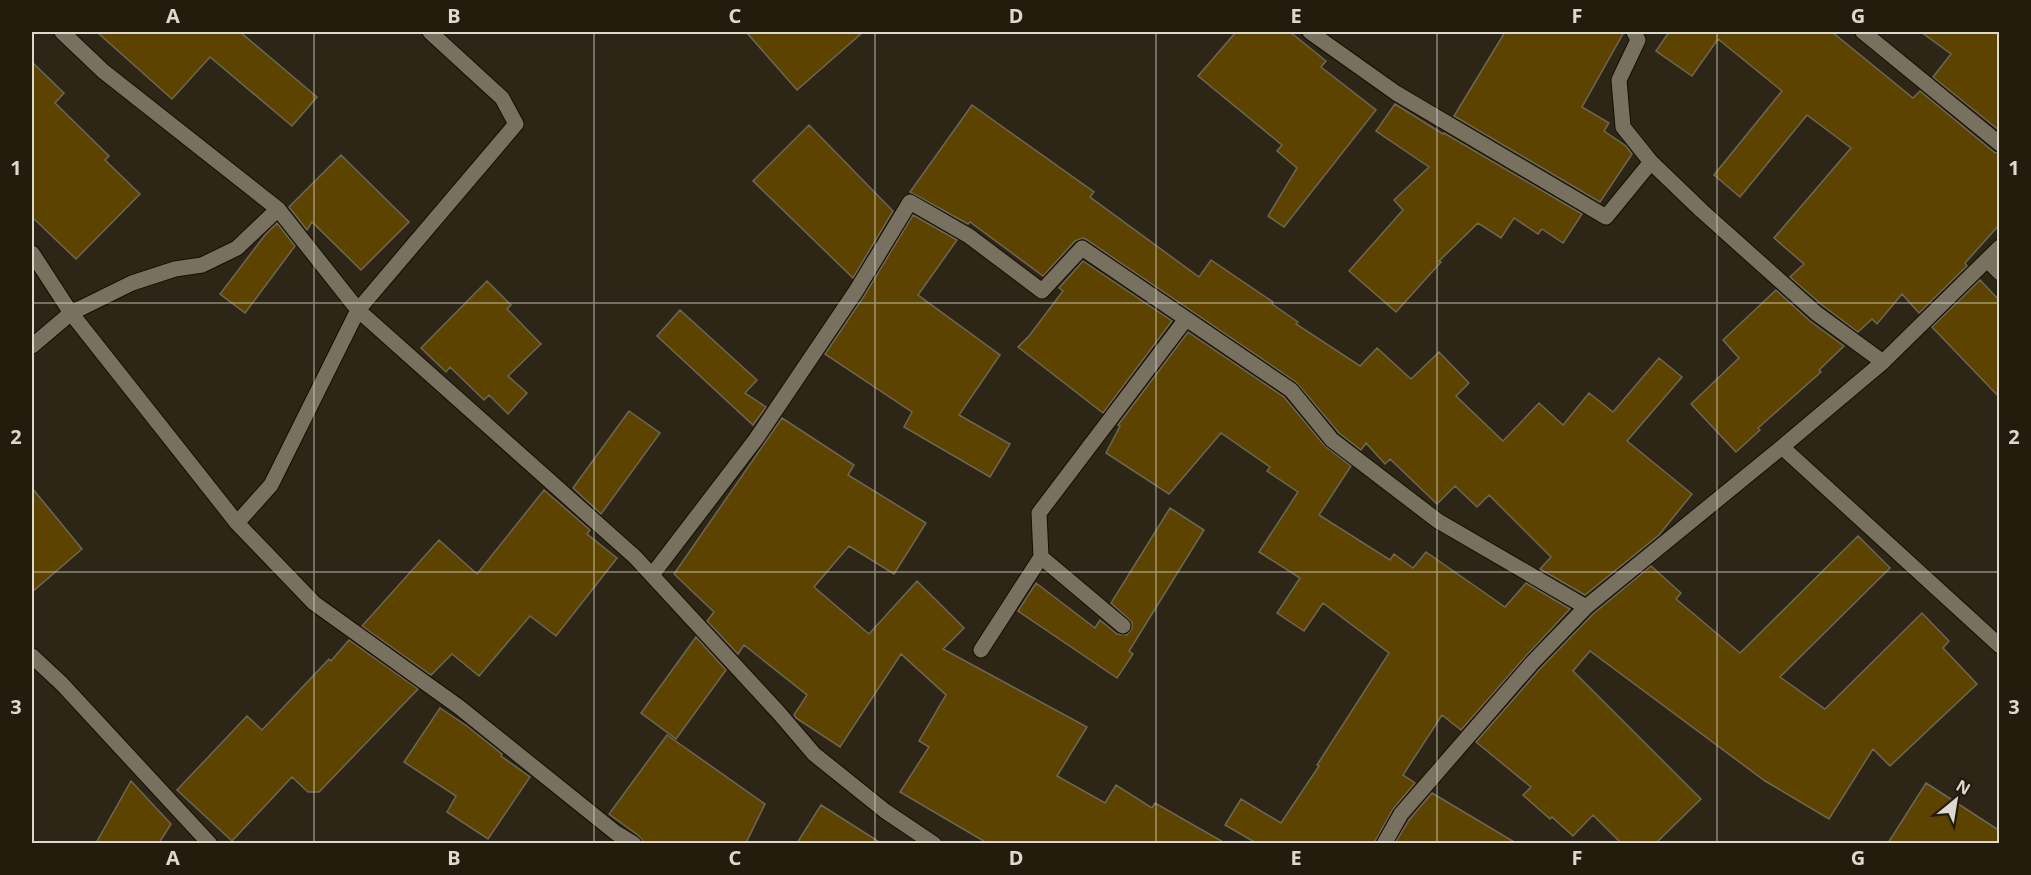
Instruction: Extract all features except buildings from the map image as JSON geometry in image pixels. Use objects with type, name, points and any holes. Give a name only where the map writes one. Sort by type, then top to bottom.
[{"type":"street","points":[[62,32],[102,71],[278,209],[358,310],[635,557],[814,754],[885,811],[934,843]]},
{"type":"street","points":[[237,523],[271,485],[358,310],[516,124],[502,98],[430,32]]},
{"type":"street","points":[[1310,32],[1396,93],[1606,217],[1651,162]]},
{"type":"street","points":[[1634,32],[1638,40],[1619,80],[1623,128],[1651,162],[1816,313],[1883,362]]},
{"type":"street","points":[[1863,32],[2000,144]]},
{"type":"street","points":[[652,574],[756,439],[856,291],[910,202],[969,236],[1042,291],[1082,249],[1291,390],[1332,440],[1438,521],[1586,607]]},
{"type":"street","points":[[32,346],[72,313],[132,283],[175,269],[202,265],[237,248],[278,209]]},
{"type":"street","points":[[1384,843],[1401,814],[1532,663],[1586,607],[1883,362],[2000,247]]},
{"type":"street","points":[[32,253],[72,313],[237,523],[314,603],[459,706],[616,833],[634,843]]},
{"type":"street","points":[[1987,260],[2000,273]]},
{"type":"street","points":[[981,650],[1041,557],[1040,513],[1186,319]]},
{"type":"street","points":[[1782,447],[2000,646]]},
{"type":"street","points":[[1041,557],[1123,626]]},
{"type":"street","points":[[32,656],[62,684],[210,843]]}]
